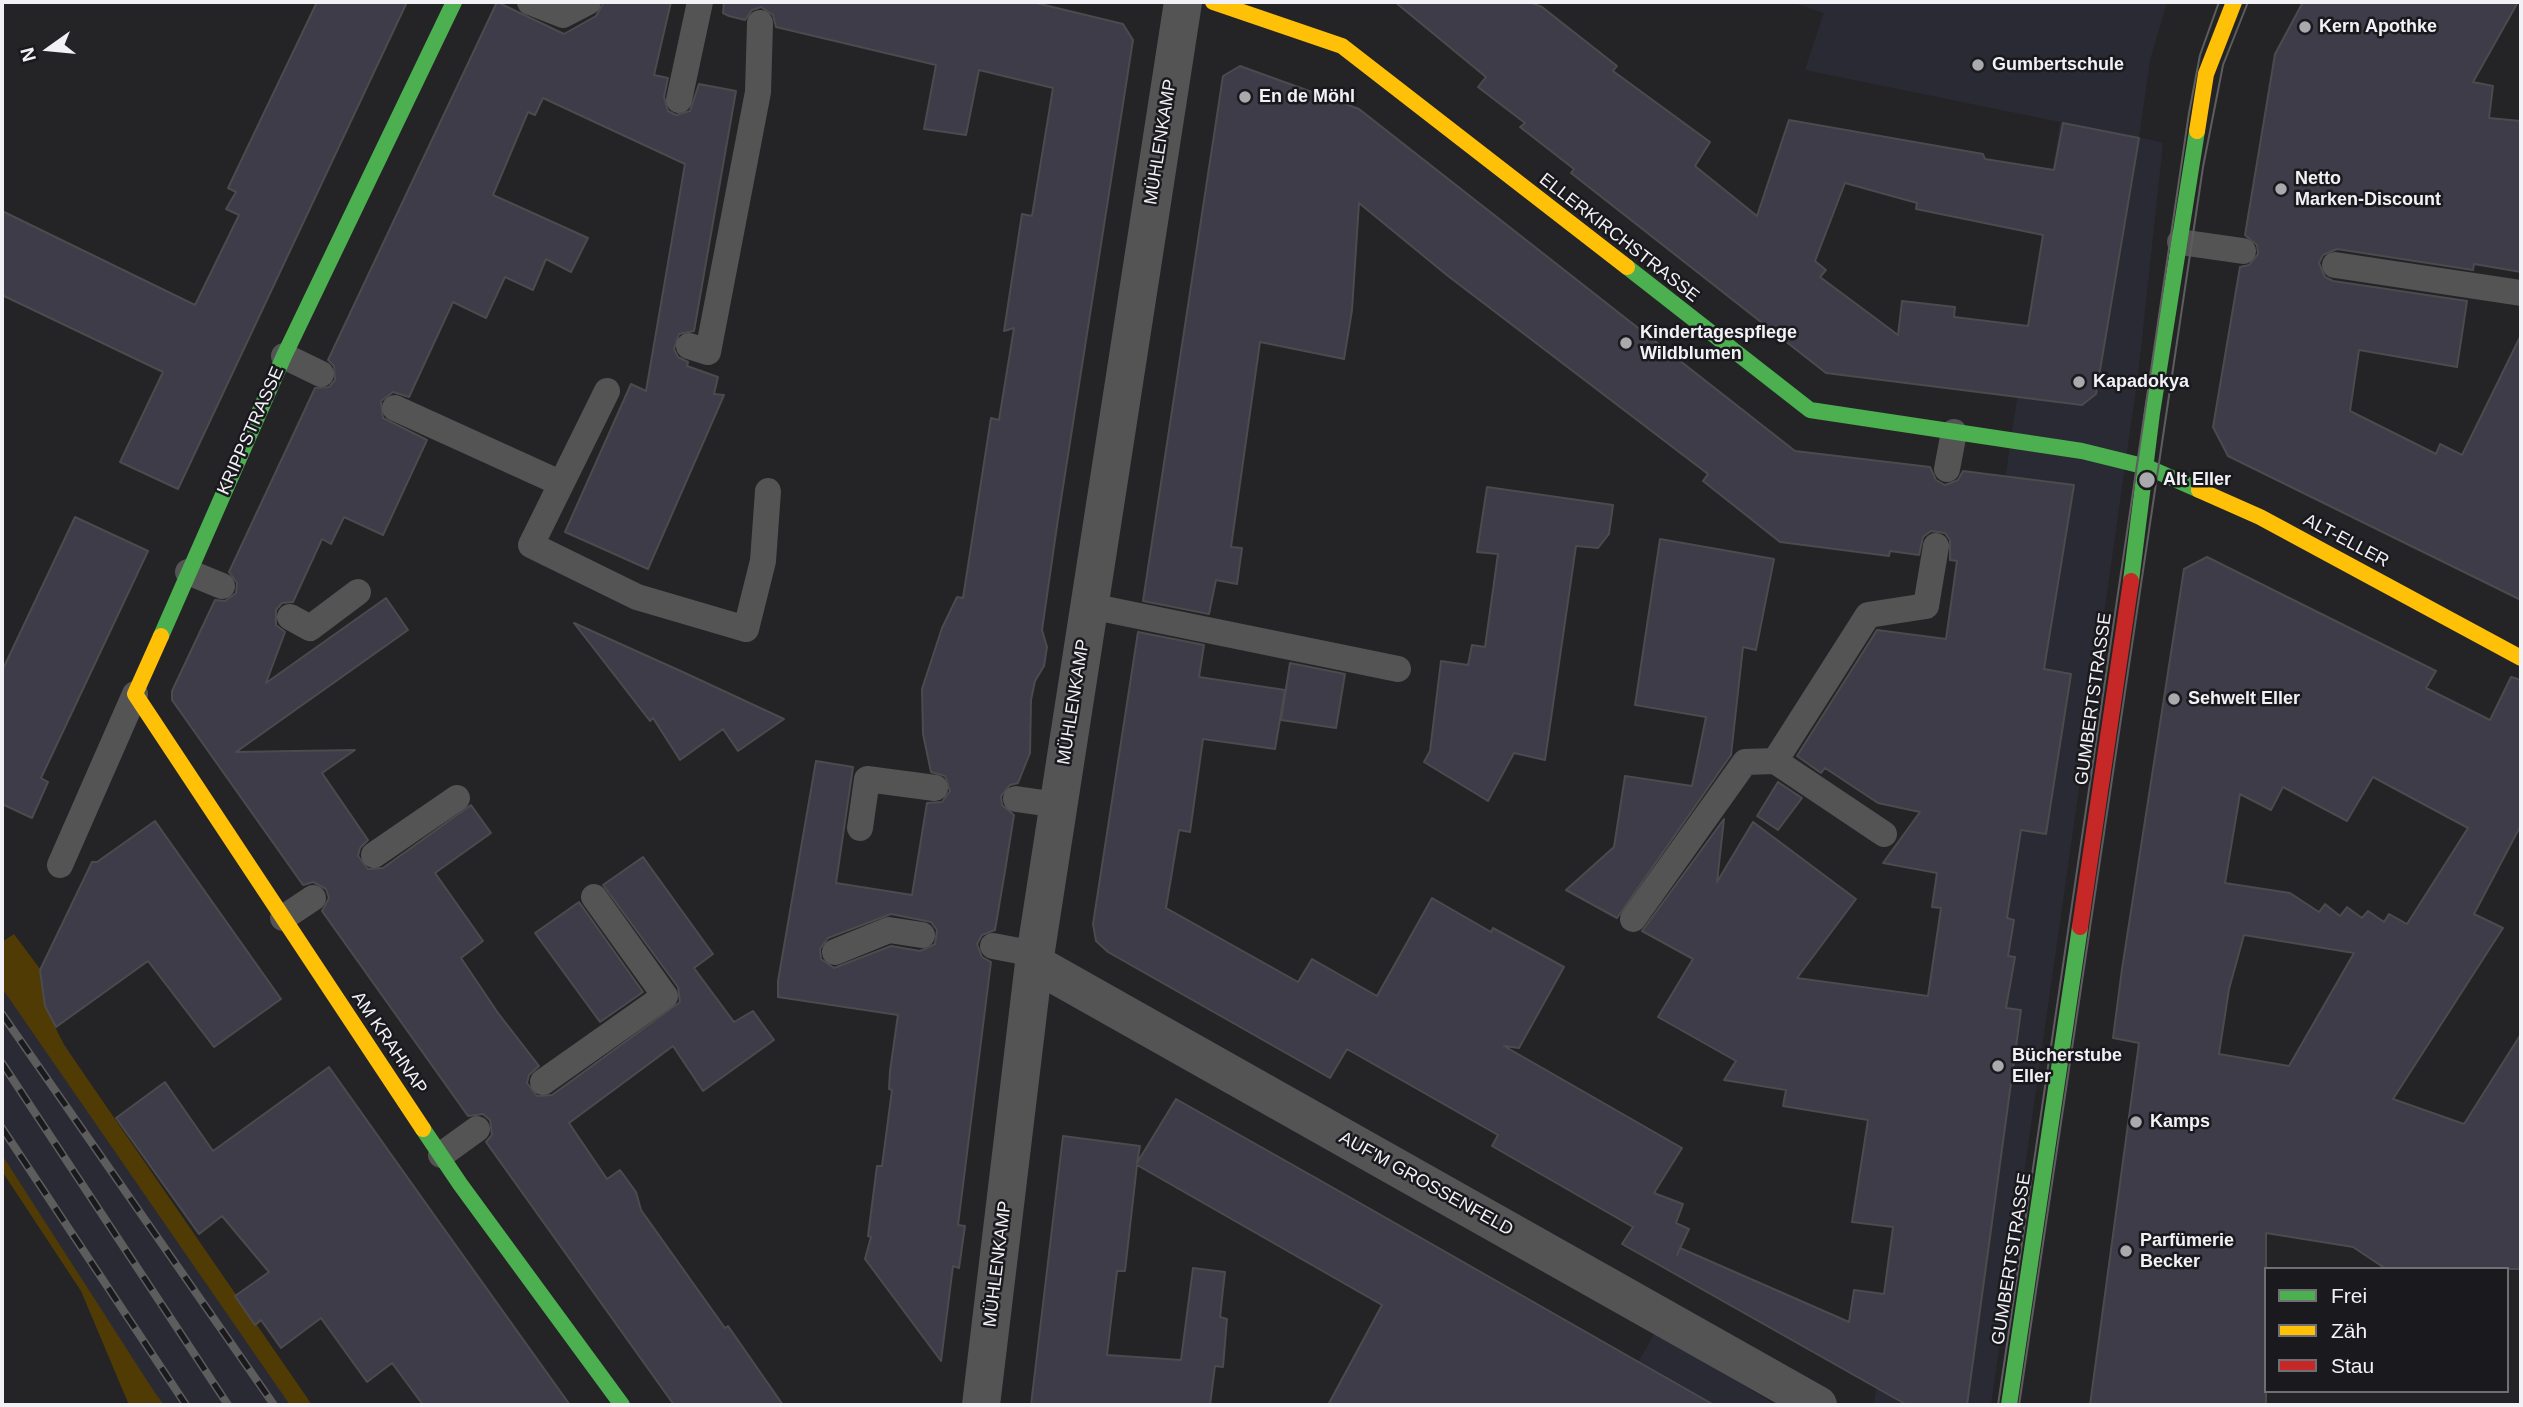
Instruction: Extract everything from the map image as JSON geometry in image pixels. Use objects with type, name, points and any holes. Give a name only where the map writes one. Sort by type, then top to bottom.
[{"type":"street","name":"KRIPPSTRASSE","points":[[135,694],[284,356],[454,2]]},
{"type":"street","name":"MÜHLENKAMP","points":[[981,1405],[1034,959],[1183,2]]},
{"type":"street","name":"ELLERKIRCHSTRASSE","points":[[1213,2],[1342,46],[1810,410],[2082,451],[2147,467]]},
{"type":"street","name":"GUMBERTSTRASSE","points":[[2009,1405],[2147,467],[2152,413],[2206,74],[2234,2]]},
{"type":"street","name":"ALT-ELLER","points":[[2147,467],[2260,517],[2521,659]]},
{"type":"street","name":"AM KRAHNAP","points":[[135,694],[441,1155],[622,1405]]},
{"type":"street","name":"AUF'M GROSSENFELD","points":[[1034,959],[1818,1405]]},
{"type":"lane","points":[[530,2],[563,15],[588,2]]},
{"type":"lane","points":[[679,100],[701,2]]},
{"type":"lane","points":[[689,346],[708,352],[758,92],[760,23]]},
{"type":"lane","points":[[2180,242],[2243,251]]},
{"type":"lane","points":[[2335,265],[2521,293]]},
{"type":"lane","points":[[284,356],[321,374]]},
{"type":"lane","points":[[607,391],[531,545],[637,597],[746,629],[763,561],[768,491]]},
{"type":"lane","points":[[395,408],[560,483]]},
{"type":"lane","points":[[1947,470],[1954,432]]},
{"type":"lane","points":[[1775,761],[1868,615],[1926,606],[1936,546]]},
{"type":"lane","points":[[188,572],[222,586]]},
{"type":"lane","points":[[290,617],[310,628],[358,592]]},
{"type":"lane","points":[[1090,606],[1398,669]]},
{"type":"lane","name":"KRIPPSTRASSE","points":[[60,865],[135,694]]},
{"type":"lane","points":[[1633,919],[1745,762],[1775,761],[1884,834]]},
{"type":"lane","points":[[860,828],[867,779],[935,788]]},
{"type":"lane","points":[[374,855],[457,798]]},
{"type":"lane","points":[[1016,799],[1058,805]]},
{"type":"lane","points":[[543,1082],[665,996],[594,897]]},
{"type":"lane","points":[[283,918],[313,898]]},
{"type":"lane","points":[[835,952],[889,930],[922,935]]},
{"type":"lane","points":[[993,946],[1034,959]]},
{"type":"lane","points":[[441,1155],[477,1129]]},
{"type":"shaded area","points":[[1791,2],[2167,2],[2150,60],[2139,137],[2163,143],[2138,375],[1991,1405],[1874,1404],[2012,432],[2060,122],[1805,70],[1824,13]]},
{"type":"shaded area","points":[[14,934],[40,969],[45,1006],[64,1045],[312,1405],[290,1405],[2,988],[2,942]]},
{"type":"shaded area","points":[[2,947],[101,1101],[312,1405],[156,1405],[2,1171]]},
{"type":"shaded area","points":[[2,1155],[164,1405],[129,1405],[81,1291],[2,1171]]},
{"type":"shaded area","points":[[1655,1333],[1776,1405],[1613,1405]]},
{"type":"building","points":[[317,2],[407,2],[178,489],[120,462],[163,372],[2,295],[2,211],[195,305],[239,215],[226,209],[236,192],[228,188]]},
{"type":"building","points":[[497,2],[564,34],[596,16],[604,2],[671,2],[654,75],[668,78],[664,97],[668,111],[676,115],[690,111],[699,84],[736,91],[694,331],[679,334],[674,349],[678,357],[688,362],[687,366],[718,377],[714,394],[724,395],[648,569],[565,532],[631,384],[646,391],[685,164],[543,98],[535,115],[528,112],[493,195],[588,238],[571,272],[546,259],[533,290],[505,277],[486,318],[453,302],[409,397],[393,392],[381,401],[383,418],[427,440],[383,535],[344,517],[331,544],[322,539],[293,602],[282,603],[276,610],[276,625],[285,632],[266,683],[386,598],[408,630],[236,752],[355,750],[322,773],[368,840],[360,848],[358,856],[368,869],[383,868],[471,805],[491,833],[435,873],[483,941],[461,958],[498,1013],[539,1066],[529,1075],[527,1083],[537,1096],[552,1095],[680,1002],[678,987],[603,885],[643,857],[713,954],[694,968],[734,1022],[753,1011],[774,1040],[703,1091],[673,1046],[569,1123],[607,1179],[620,1170],[636,1192],[641,1210],[783,1405],[674,1405],[486,1142],[492,1135],[490,1120],[483,1114],[468,1116],[322,911],[329,898],[326,889],[313,882],[303,885],[172,700],[172,691],[215,600],[225,601],[236,593],[237,583],[229,572],[315,388],[329,387],[335,380],[334,366],[328,360]]},
{"type":"building","points":[[724,2],[1032,2],[1123,24],[1133,40],[1042,630],[1047,647],[1044,666],[1035,681],[1031,700],[1030,753],[1018,783],[1010,785],[1001,796],[1002,805],[1014,815],[1006,865],[995,930],[982,935],[977,944],[982,957],[991,962],[958,1225],[965,1226],[959,1268],[953,1266],[941,1361],[865,1259],[871,1237],[868,1236],[877,1166],[882,1166],[898,1015],[778,997],[778,981],[816,761],[853,767],[836,883],[912,895],[927,803],[942,802],[950,791],[945,776],[931,772],[923,734],[922,689],[942,628],[957,597],[963,598],[991,418],[999,420],[1014,328],[1004,331],[1022,214],[1032,216],[1053,88],[979,70],[966,135],[924,129],[936,65],[776,27],[773,15],[761,7],[752,10],[745,20],[723,13]],"holes":[[[891,914],[931,922],[937,930],[935,944],[920,951],[891,946],[834,968],[821,959],[820,949],[828,938]]]},
{"type":"building","points":[[1395,2],[1529,2],[1542,7],[1617,66],[1613,71],[1710,142],[1695,166],[1757,216],[1789,120],[1983,154],[1985,159],[2054,170],[2063,123],[2139,138],[2096,394],[2082,405],[1826,373],[1571,173],[1574,169],[1520,127],[1525,123],[1478,87],[1486,77]],"holes":[[[1845,183],[1917,203],[1916,209],[2043,235],[2028,326],[1954,317],[1955,307],[1902,301],[1898,335],[1820,277],[1826,270],[1815,261]]]},
{"type":"building","points":[[2303,2],[2518,2],[2473,82],[2493,86],[2489,118],[2521,121],[2521,272],[2474,264],[2473,270],[2337,249],[2323,255],[2319,263],[2325,277],[2333,281],[2467,301],[2457,367],[2359,350],[2350,411],[2436,454],[2440,444],[2462,455],[2521,335],[2521,600],[2228,456],[2213,427],[2240,267],[2249,265],[2258,254],[2257,245],[2245,235],[2275,54]]},
{"type":"building","points":[[1240,66],[1359,109],[1795,451],[1930,467],[1936,480],[1945,485],[1958,480],[1963,471],[2074,485],[2044,669],[2071,674],[2046,834],[2021,830],[2007,918],[2014,920],[2008,956],[2015,957],[2006,1008],[2021,1010],[1967,1405],[1907,1405],[1622,1244],[1633,1227],[1492,1146],[1498,1135],[1347,1049],[1330,1078],[1108,952],[1096,941],[1093,924],[1138,632],[1204,645],[1199,677],[1285,690],[1275,749],[1203,739],[1190,832],[1179,830],[1166,908],[1298,982],[1312,959],[1377,996],[1432,898],[1491,932],[1493,928],[1564,967],[1519,1048],[1504,1046],[1682,1148],[1654,1193],[1683,1204],[1676,1223],[1689,1229],[1680,1248],[1849,1322],[1854,1290],[1884,1294],[1893,1227],[1852,1222],[1868,1120],[1783,1106],[1786,1090],[1724,1080],[1736,1061],[1658,1017],[1693,959],[1642,931],[1724,819],[1717,882],[1753,822],[1856,899],[1797,978],[1928,996],[1941,908],[1932,907],[1937,873],[1883,863],[1920,812],[1878,803],[1825,768],[1821,773],[1797,756],[1877,630],[1946,639],[1957,561],[1950,560],[1950,540],[1945,533],[1931,531],[1923,537],[1919,555],[1890,551],[1889,556],[1780,542],[1703,481],[1708,474],[1448,276],[1359,203],[1352,310],[1344,359],[1260,342],[1231,547],[1242,548],[1237,584],[1216,580],[1209,614],[1143,601],[1223,76]]},
{"type":"building","points":[[1487,487],[1613,505],[1609,534],[1598,548],[1576,546],[1545,760],[1514,753],[1488,801],[1424,762],[1430,751],[1441,661],[1468,665],[1472,645],[1485,647],[1498,554],[1477,552]]},
{"type":"building","points":[[75,517],[148,551],[41,778],[48,782],[32,818],[2,804],[2,671]]},
{"type":"building","points":[[1660,539],[1774,559],[1756,650],[1743,647],[1731,755],[1617,918],[1566,890],[1614,847],[1625,776],[1692,786],[1706,717],[1635,705]]},
{"type":"building","points":[[2207,557],[2436,671],[2426,688],[2490,720],[2511,677],[2521,680],[2521,825],[2474,914],[2503,928],[2393,1099],[2464,1124],[2521,1034],[2521,1269],[2383,1267],[2353,1247],[2266,1233],[2266,1405],[2090,1405],[2139,1043],[2113,1038],[2184,569]],"holes":[[[2373,777],[2468,828],[2407,924],[2389,914],[2384,922],[2368,911],[2362,918],[2347,907],[2340,916],[2325,904],[2319,912],[2290,893],[2225,883],[2240,794],[2271,810],[2283,787],[2347,821]],[[2244,935],[2354,953],[2289,1066],[2219,1054],[2229,989]]]},
{"type":"building","points":[[574,623],[784,719],[738,751],[723,729],[680,760],[653,718],[650,721]]},
{"type":"building","points":[[1290,663],[1345,674],[1336,728],[1281,720]]},
{"type":"building","points":[[1778,782],[1802,798],[1778,830],[1757,816]]},
{"type":"building","points":[[155,821],[281,999],[214,1047],[148,961],[56,1027],[45,1006],[40,970],[92,862],[97,862]]},
{"type":"building","points":[[579,902],[643,992],[600,1022],[535,933]]},
{"type":"building","points":[[329,1067],[570,1405],[423,1405],[392,1363],[367,1382],[321,1318],[281,1348],[261,1320],[255,1325],[235,1296],[269,1272],[222,1216],[199,1234],[116,1118],[165,1082],[213,1151]]},
{"type":"building","points":[[1176,1099],[1714,1405],[1328,1405],[1382,1305],[1137,1165],[1125,1271],[1117,1271],[1107,1355],[1181,1360],[1193,1268],[1225,1272],[1220,1317],[1227,1319],[1223,1367],[1215,1366],[1210,1405],[1031,1405],[1063,1136],[1140,1146],[1137,1163]]},
{"type":"tram line","points":[[1998,1405],[2189,113],[2200,55],[2219,2]]},
{"type":"tram line","points":[[2019,1405],[2203,167],[2223,65],[2248,2]]},
{"type":"railway","points":[[2,1014],[274,1405]]},
{"type":"railway","points":[[2,1063],[228,1405]]},
{"type":"railway","points":[[2,1128],[186,1405]]},
{"type":"traffic: fast","points":[[161,636],[284,356],[454,2]]},
{"type":"traffic: fast","points":[[2131,581],[2152,413],[2197,131]]},
{"type":"traffic: fast","points":[[1627,267],[1810,410],[2082,451],[2147,467],[2199,490]]},
{"type":"traffic: fast","points":[[2009,1405],[2080,927]]},
{"type":"traffic: fast","points":[[423,1129],[460,1184],[622,1405]]},
{"type":"traffic: slow","points":[[1213,2],[1342,46],[1627,267]]},
{"type":"traffic: slow","points":[[2197,131],[2206,74],[2234,2]]},
{"type":"traffic: slow","points":[[2199,490],[2260,517],[2521,658]]},
{"type":"traffic: slow","points":[[161,636],[135,694],[423,1129]]},
{"type":"traffic: jam","points":[[2080,927],[2131,581]]},
{"type":"place","name":"Kern Apothke","points":[[2305,27]]},
{"type":"place","name":"Gumbertschule","points":[[1978,65]]},
{"type":"place","name":"En de Möhl","points":[[1245,97]]},
{"type":"place","name":"Netto Marken-Discount","points":[[2281,189]]},
{"type":"place","name":"Kindertagespflege Wildblumen","points":[[1626,343]]},
{"type":"place","name":"Kapadokya","points":[[2079,382]]},
{"type":"place","name":"Alt Eller","points":[[2147,480]]},
{"type":"place","name":"Sehwelt Eller","points":[[2174,699]]},
{"type":"place","name":"Bücherstube Eller","points":[[1998,1066]]},
{"type":"place","name":"Kamps","points":[[2136,1122]]},
{"type":"place","name":"Parfümerie Becker","points":[[2126,1251]]}]
